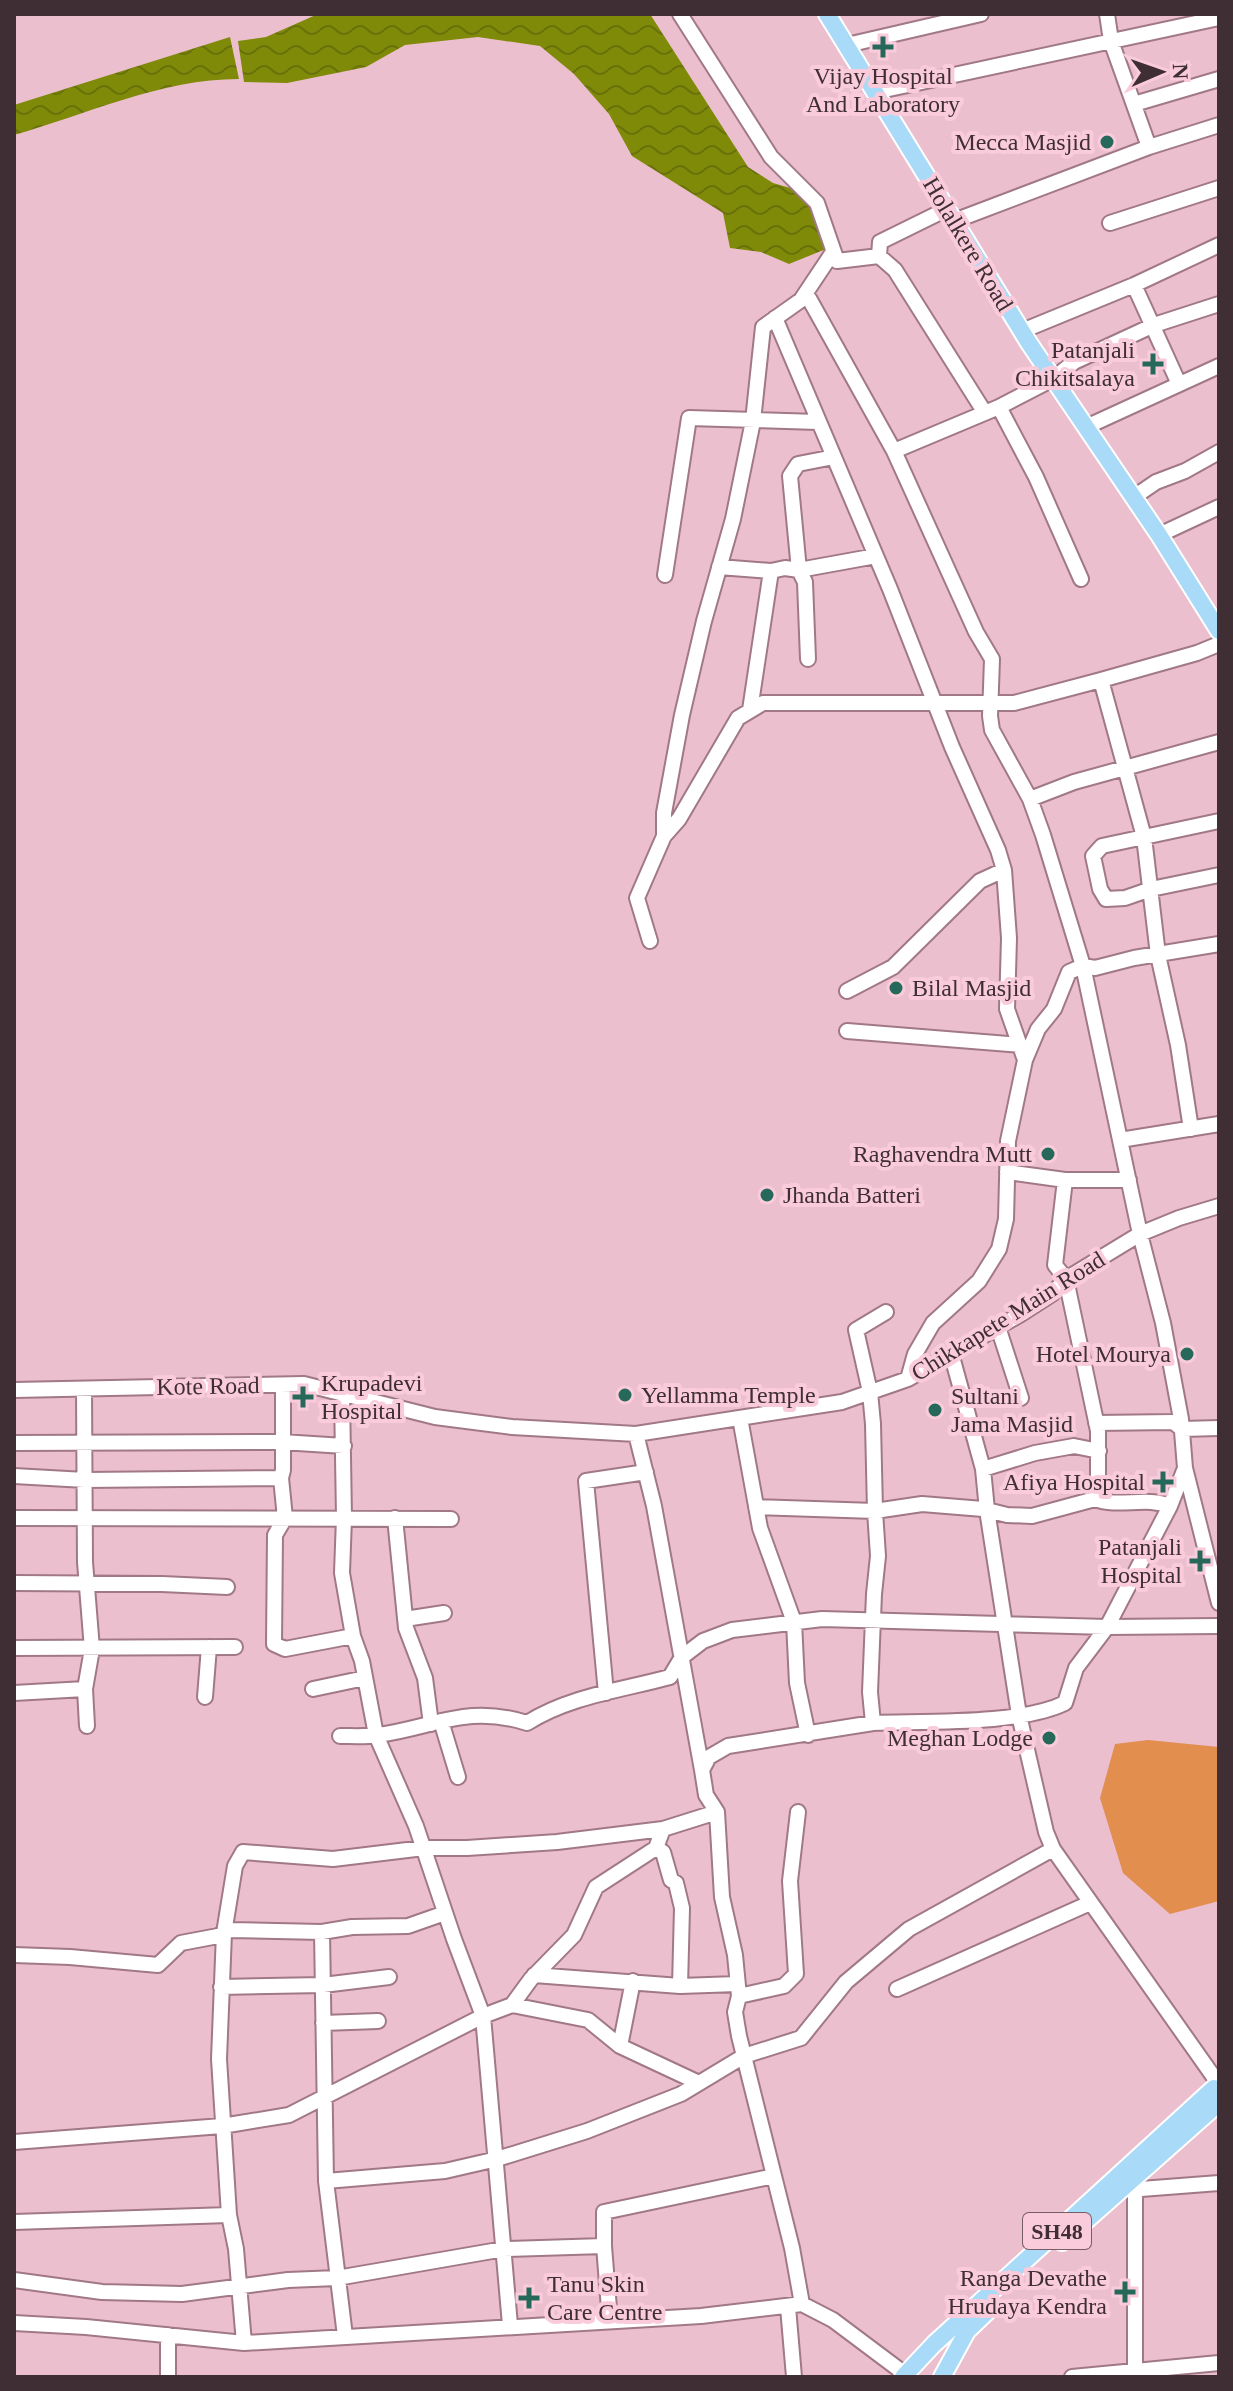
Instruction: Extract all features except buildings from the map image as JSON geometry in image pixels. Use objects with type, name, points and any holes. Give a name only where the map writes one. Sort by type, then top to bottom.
[{"type":"main road","name":"Holalkere Road","points":[[827,14],[1022,331],[1159,535],[1219,631]]},
{"type":"main road","name":"SH48","points":[[942,2377],[975,2322],[1122,2187],[1218,2091]]},
{"type":"main road","name":"SH48","points":[[904,2376],[941,2337],[1122,2187]]},
{"type":"main road","points":[[941,2337],[955,2341],[957,2351]]},
{"type":"street","points":[[680,14],[740,113],[771,157],[817,203],[837,261],[879,256],[895,270],[1036,477],[1081,579]]},
{"type":"street","points":[[847,45],[981,14]]},
{"type":"street","points":[[1107,14],[1111,41],[1149,147]]},
{"type":"street","points":[[875,92],[1219,18]]},
{"type":"street","points":[[1134,104],[1219,79]]},
{"type":"street","points":[[879,256],[880,242],[1219,125]]},
{"type":"street","points":[[1110,223],[1219,188]]},
{"type":"street","points":[[1022,331],[1134,285],[1219,245]]},
{"type":"street","points":[[664,836],[664,813],[682,715],[733,519],[753,421],[763,327],[801,300],[833,252]]},
{"type":"street","points":[[1134,285],[1179,384]]},
{"type":"street","points":[[806,293],[894,451],[976,632],[992,659],[992,730],[1030,799],[1083,966],[1140,1234],[1163,1323],[1182,1429],[1185,1468],[1219,1603]]},
{"type":"street","points":[[894,451],[992,410],[1053,379],[1074,362],[1154,325],[1219,304]]},
{"type":"street","points":[[775,318],[998,850],[1004,870],[1009,938],[1007,1009],[1025,1060]]},
{"type":"street","points":[[1086,427],[1219,366]]},
{"type":"street","points":[[665,575],[689,418],[818,422]]},
{"type":"street","points":[[1134,497],[1156,482],[1185,471],[1219,452]]},
{"type":"street","points":[[808,659],[805,582],[799,570],[790,476],[798,464],[834,457]]},
{"type":"street","points":[[1159,535],[1219,507]]},
{"type":"street","points":[[719,567],[799,570],[876,556]]},
{"type":"street","points":[[750,710],[771,571]]},
{"type":"street","points":[[650,941],[637,898],[664,836],[679,819],[738,718],[763,703],[1014,703],[1197,653],[1219,644]]},
{"type":"street","points":[[1101,680],[1123,770],[1144,837],[1158,955],[1178,1045],[1191,1129]]},
{"type":"street","points":[[1030,799],[1074,782],[1219,742]]},
{"type":"street","points":[[1219,821],[1102,846],[1093,856],[1100,889],[1106,899],[1125,898],[1151,889],[1219,875]]},
{"type":"street","points":[[847,991],[893,967],[980,881],[1004,870]]},
{"type":"street","points":[[908,1379],[915,1354],[933,1323],[979,1281],[999,1249],[1006,1219],[1008,1141],[1025,1060],[1038,1029],[1054,1009],[1069,972],[1083,966],[1095,968],[1134,958],[1219,944]]},
{"type":"street","points":[[847,1031],[1020,1045]]},
{"type":"street","points":[[1120,1140],[1219,1124]]},
{"type":"street","points":[[1007,1172],[1065,1180],[1129,1180]]},
{"type":"street","points":[[1065,1180],[1055,1265],[1066,1279],[1096,1423],[1099,1451],[1095,1499]]},
{"type":"street","name":"Chikkapete Main Road","points":[[636,1434],[842,1402],[908,1379],[1052,1294],[1066,1279],[1140,1234],[1219,1206]]},
{"type":"street","points":[[873,1723],[870,1692],[878,1556],[873,1424],[870,1392],[856,1330],[886,1312]]},
{"type":"street","points":[[998,1327],[1021,1398]]},
{"type":"street","points":[[951,1353],[983,1469],[1019,1715],[1046,1832],[1053,1849],[1218,2091]]},
{"type":"street","name":"Kote Road","points":[[14,1390],[304,1384],[435,1417],[512,1427],[636,1434]]},
{"type":"street","points":[[283,1385],[281,1478],[285,1518],[275,1535],[274,1644],[285,1649],[353,1636]]},
{"type":"street","points":[[84,1389],[85,1519],[92,1649],[85,1689],[87,1726]]},
{"type":"street","points":[[342,1395],[342,1573],[353,1636],[376,1735],[424,1848],[483,2016],[510,2325]]},
{"type":"street","points":[[740,1418],[760,1528],[794,1622],[797,1683],[808,1735]]},
{"type":"street","points":[[1096,1423],[1173,1422],[1182,1429],[1219,1428]]},
{"type":"street","points":[[636,1434],[682,1657],[706,1795],[717,1812],[722,1897],[735,1955],[738,1990],[735,2012],[792,2248],[794,2377]]},
{"type":"street","points":[[14,1443],[282,1442],[344,1446]]},
{"type":"street","points":[[983,1469],[1035,1453],[1074,1446],[1099,1451]]},
{"type":"street","points":[[702,1770],[709,1757],[728,1746],[873,1723],[1045,1713],[1065,1703],[1076,1668],[1107,1627],[1170,1506],[1185,1468]]},
{"type":"street","points":[[606,1693],[586,1481],[646,1472]]},
{"type":"street","points":[[14,1476],[85,1480],[281,1478]]},
{"type":"street","points":[[756,1507],[875,1511],[922,1504],[1032,1516],[1095,1499],[1106,1503],[1160,1502],[1170,1506]]},
{"type":"street","points":[[14,1518],[451,1519]]},
{"type":"street","points":[[395,1518],[405,1619],[436,1722],[458,1777]]},
{"type":"street","points":[[14,1583],[227,1587]]},
{"type":"street","points":[[405,1619],[444,1613]]},
{"type":"street","points":[[340,1736],[376,1735],[465,1715],[503,1715],[527,1723],[544,1712],[670,1677],[682,1657],[703,1641],[732,1630],[794,1622],[822,1619],[934,1620],[1107,1627],[1219,1626]]},
{"type":"street","points":[[205,1697],[209,1647]]},
{"type":"street","points":[[14,1648],[235,1647]]},
{"type":"street","points":[[313,1689],[365,1678]]},
{"type":"street","points":[[14,1693],[85,1689]]},
{"type":"street","points":[[244,2343],[240,2288],[229,2215],[219,2059],[224,1933],[235,1866],[243,1852],[333,1859],[424,1848],[557,1842],[663,1829],[717,1812]]},
{"type":"street","points":[[534,1975],[738,1990],[784,1986],[796,1974],[790,1881],[798,1812]]},
{"type":"street","points":[[512,2005],[534,1975],[574,1935],[596,1887],[656,1848],[663,1829]]},
{"type":"street","points":[[656,1848],[663,1852],[682,1908],[680,1986]]},
{"type":"street","points":[[326,2181],[445,2171],[497,2159],[587,2131],[681,2094],[744,2056],[801,2038],[846,1982],[909,1929],[1053,1849]]},
{"type":"street","points":[[897,1989],[1090,1903]]},
{"type":"street","points":[[14,1955],[158,1965],[181,1943],[229,1930],[322,1932],[352,1927],[408,1926],[445,1913]]},
{"type":"street","points":[[322,1932],[326,2181],[345,2336]]},
{"type":"street","points":[[221,1987],[323,1984],[389,1977]]},
{"type":"street","points":[[620,2046],[633,1981]]},
{"type":"street","points":[[14,2142],[222,2126],[289,2115],[483,2016],[512,2005],[588,2020],[620,2046],[699,2083]]},
{"type":"street","points":[[323,2023],[378,2021]]},
{"type":"street","points":[[610,2321],[604,2212],[774,2176]]},
{"type":"street","points":[[1135,2374],[1122,2187],[1219,2183]]},
{"type":"street","points":[[14,2222],[229,2215]]},
{"type":"street","points":[[14,2280],[102,2292],[182,2294],[288,2280],[338,2277],[504,2249],[604,2246]]},
{"type":"street","points":[[14,2323],[244,2343],[610,2321],[795,2305],[833,2320],[904,2376]]},
{"type":"street","points":[[168,2335],[168,2377]]},
{"type":"street","points":[[1072,2377],[1135,2374],[1219,2363]]},
{"type":"shaded area","points":[[1148,1740],[1219,1747],[1219,1901],[1170,1914],[1123,1873],[1100,1798],[1115,1744]]},
{"type":"water","points":[[318,14],[650,14],[748,167],[773,183],[797,190],[806,198],[826,249],[789,264],[761,252],[730,248],[723,213],[632,156],[609,114],[574,74],[540,46],[478,37],[405,45],[366,67],[287,83],[244,82],[238,41],[266,37]]},
{"type":"water","points":[[230,37],[239,79],[153,91],[14,135],[14,105]]},
{"type":"place","name":"Vijay Hospital And Laboratory","points":[[883,47]]},
{"type":"place","name":"Mecca Masjid","points":[[1107,142]]},
{"type":"place","name":"Patanjali Chikitsalaya","points":[[1153,364]]},
{"type":"place","name":"Bilal Masjid","points":[[896,988]]},
{"type":"place","name":"Raghavendra Mutt","points":[[1048,1154]]},
{"type":"place","name":"Jhanda Batteri","points":[[767,1195]]},
{"type":"place","name":"Hotel Mourya","points":[[1187,1354]]},
{"type":"place","name":"Yellamma Temple","points":[[625,1395]]},
{"type":"place","name":"Krupadevi Hospital","points":[[303,1397]]},
{"type":"place","name":"Sultani Jama Masjid","points":[[935,1410]]},
{"type":"place","name":"Afiya Hospital","points":[[1163,1482]]},
{"type":"place","name":"Patanjali Hospital","points":[[1200,1561]]},
{"type":"place","name":"Meghan Lodge","points":[[1049,1738]]},
{"type":"place","name":"Ranga Devathe Hrudaya Kendra","points":[[1125,2292]]},
{"type":"place","name":"Tanu Skin Care Centre","points":[[529,2298]]}]
